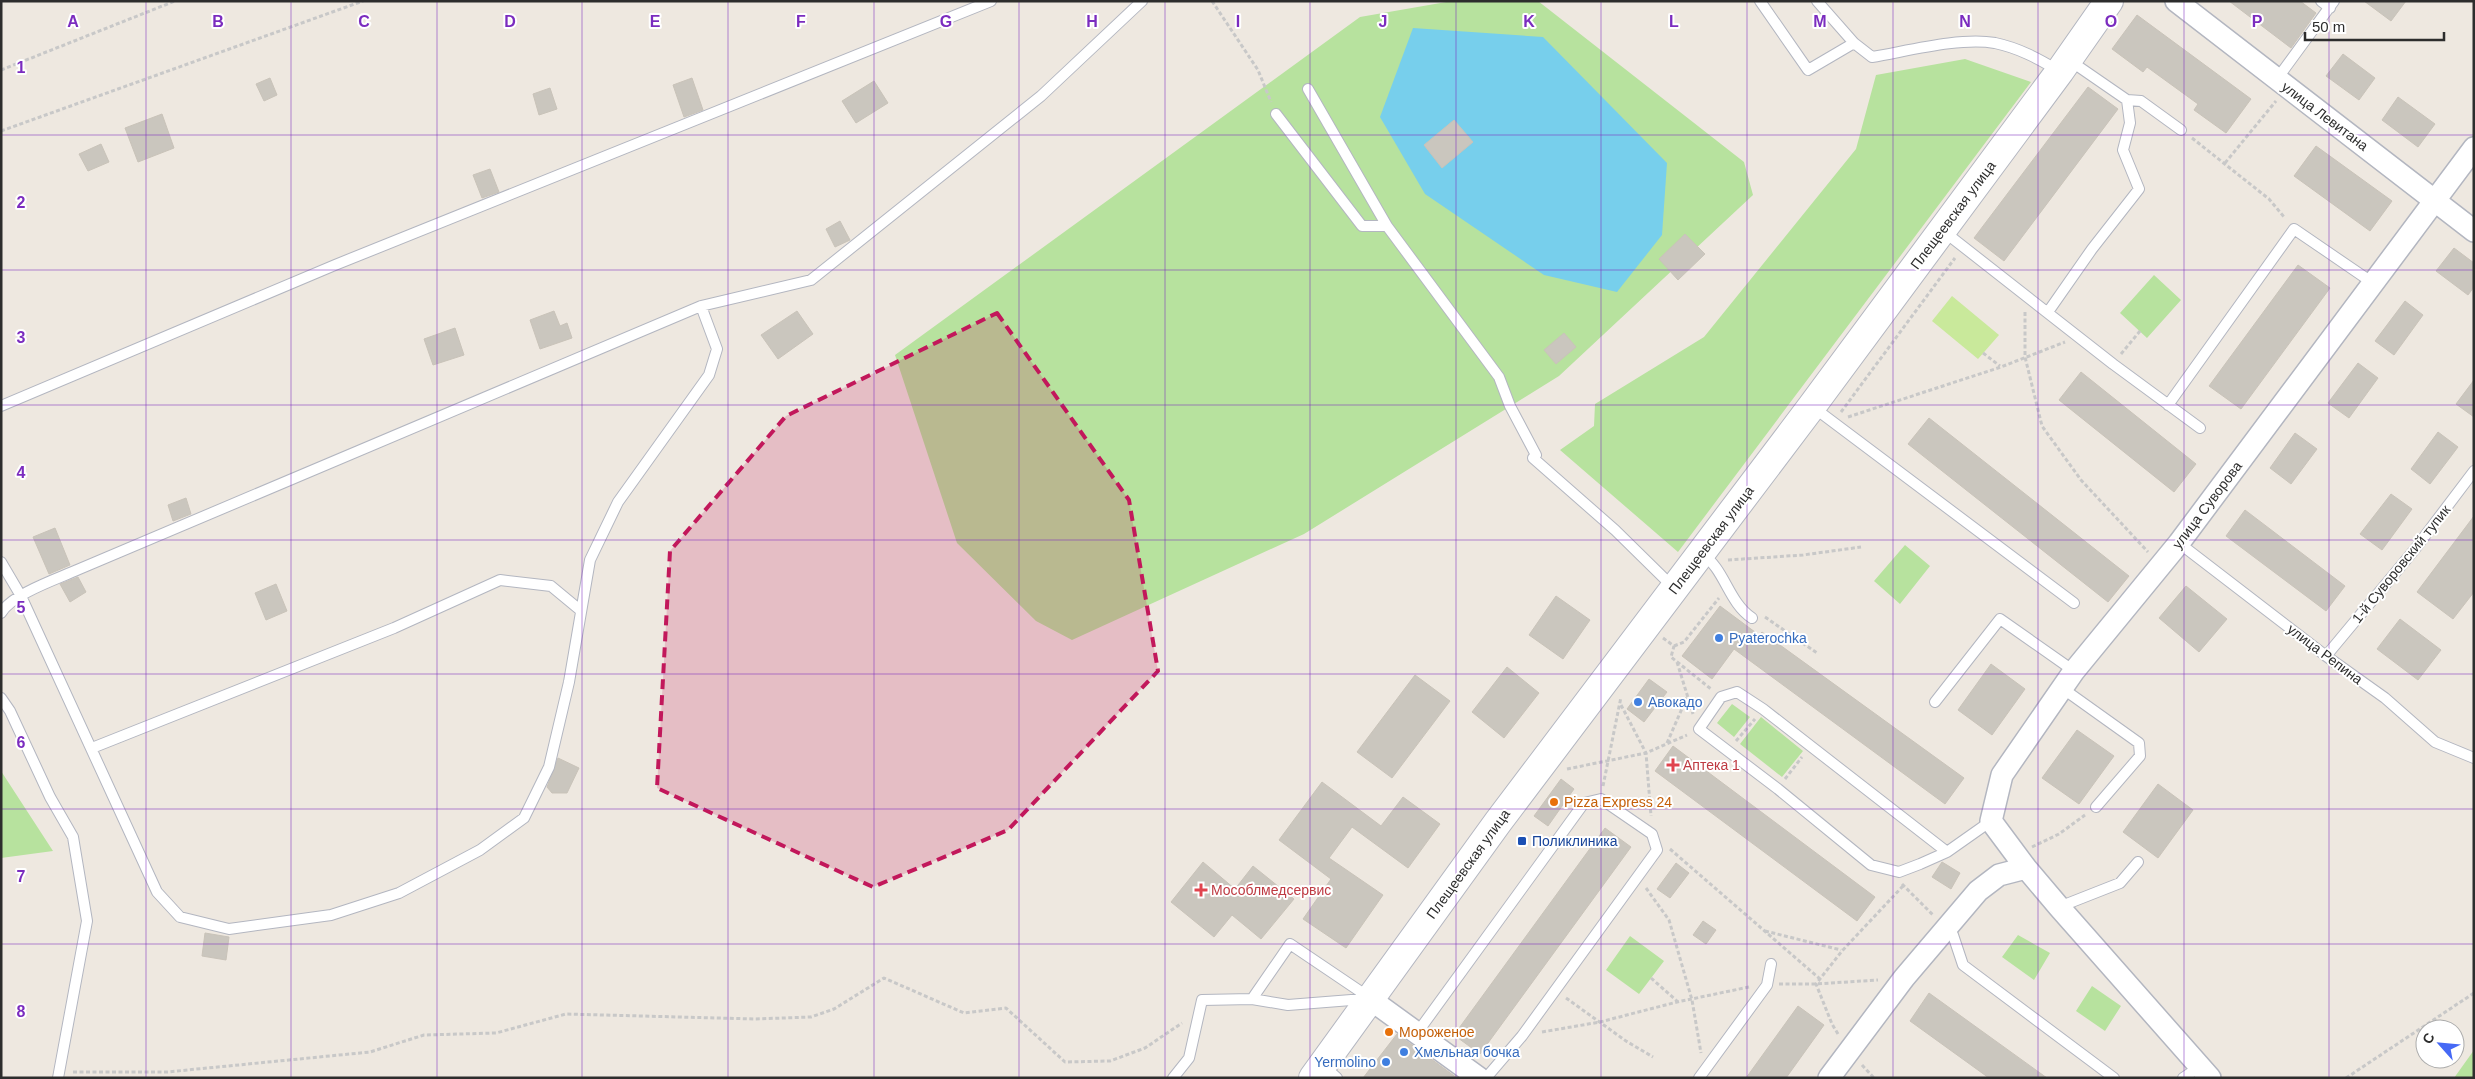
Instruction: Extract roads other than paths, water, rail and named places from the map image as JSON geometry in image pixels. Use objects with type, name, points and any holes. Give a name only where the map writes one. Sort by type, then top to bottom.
[{"type":"street","name":"Плещеевская улица","points":[[1324,1074],[1370,999],[1498,822],[1675,588],[1706,557],[1812,406],[2064,65],[2109,1]]},
{"type":"street","name":"улица Левитана","points":[[2176,1],[2474,231]]},
{"type":"street","name":"улица Суворова","points":[[1990,821],[2002,775],[2068,679],[2179,543],[2474,148]]},
{"type":"street","points":[[1990,821],[2059,907],[2205,1072]]},
{"type":"street","points":[[1829,1078],[1848,1050],[1904,978],[1978,891],[1999,875],[2021,862]]},
{"type":"street","points":[[1370,999],[1479,1078]]},
{"type":"lane","points":[[1,406],[334,265],[991,1]]},
{"type":"lane","points":[[1,613],[21,596],[77,570],[701,306],[811,280],[1042,96],[1142,1]]},
{"type":"lane","points":[[1760,1],[1808,70],[1854,44]]},
{"type":"lane","points":[[1816,1],[1854,44],[1872,57],[1951,44],[1994,43],[2064,65],[2127,100],[2141,101],[2181,130]]},
{"type":"lane","points":[[2282,83],[2328,3]]},
{"type":"lane","points":[[1308,89],[1387,226],[1498,377],[1535,457],[1675,588]]},
{"type":"lane","points":[[2048,312],[2092,249],[2139,189],[2123,150],[2130,123],[2127,100]]},
{"type":"lane","points":[[1276,114],[1362,226],[1387,226]]},
{"type":"lane","points":[[1942,229],[2076,336],[2200,428]]},
{"type":"lane","points":[[2168,405],[2294,229],[2373,282]]},
{"type":"lane","points":[[1,562],[21,596],[157,892],[180,918],[229,929],[331,915],[399,892],[480,850],[524,818],[549,768],[569,682],[590,560],[618,502],[709,375],[717,349],[701,306]]},
{"type":"lane","points":[[1812,406],[2074,603]]},
{"type":"lane","name":"1-й Суворовский тупик","points":[[2326,656],[2416,549],[2474,471]]},
{"type":"lane","name":"улица Репина","points":[[2179,543],[2326,656],[2385,698],[2435,742],[2474,758]]},
{"type":"lane","points":[[1706,557],[1742,611],[1752,618]]},
{"type":"lane","points":[[92,748],[394,628],[500,580],[551,586],[580,610]]},
{"type":"lane","points":[[1935,702],[2000,619],[2139,743],[2140,756],[2096,808]]},
{"type":"lane","points":[[1948,852],[1763,709],[1738,692],[1721,697],[1699,728],[1778,789],[1871,865],[1899,872],[1948,852],[1990,821]]},
{"type":"lane","points":[[1,698],[10,711],[50,797],[73,837],[87,921],[59,1075]]},
{"type":"lane","points":[[1417,1033],[1584,803],[1601,799],[1652,834],[1657,850],[1522,1036],[1486,1078]]},
{"type":"lane","points":[[2059,907],[2120,883],[2138,862]]},
{"type":"lane","points":[[1946,928],[1953,935],[1963,965],[2114,1078]]},
{"type":"lane","points":[[1252,999],[1290,944],[1370,999]]},
{"type":"lane","points":[[1699,1078],[1767,985],[1771,964]]},
{"type":"lane","points":[[1173,1078],[1189,1058],[1202,1000],[1252,999],[1288,1005],[1370,999]]},
{"type":"lane","points":[[2183,1078],[2205,1072]]},
{"type":"water","points":[[1413,28],[1543,37],[1667,163],[1662,235],[1617,292],[1544,275],[1425,194],[1380,117]]},
{"type":"place","name":"Pyaterochka","points":[[1719,638]]},
{"type":"place","name":"Авокадо","points":[[1638,702]]},
{"type":"place","name":"Аптека 1","points":[[1673,765]]},
{"type":"place","name":"Pizza Express 24","points":[[1554,802]]},
{"type":"place","name":"Поликлиника","points":[[1522,841]]},
{"type":"place","name":"Мособлмедсервис","points":[[1201,890]]},
{"type":"place","name":"Мороженое","points":[[1389,1032]]},
{"type":"place","name":"Хмельная бочка","points":[[1404,1052]]},
{"type":"place","name":"Yermolino","points":[[1386,1062]]}]
